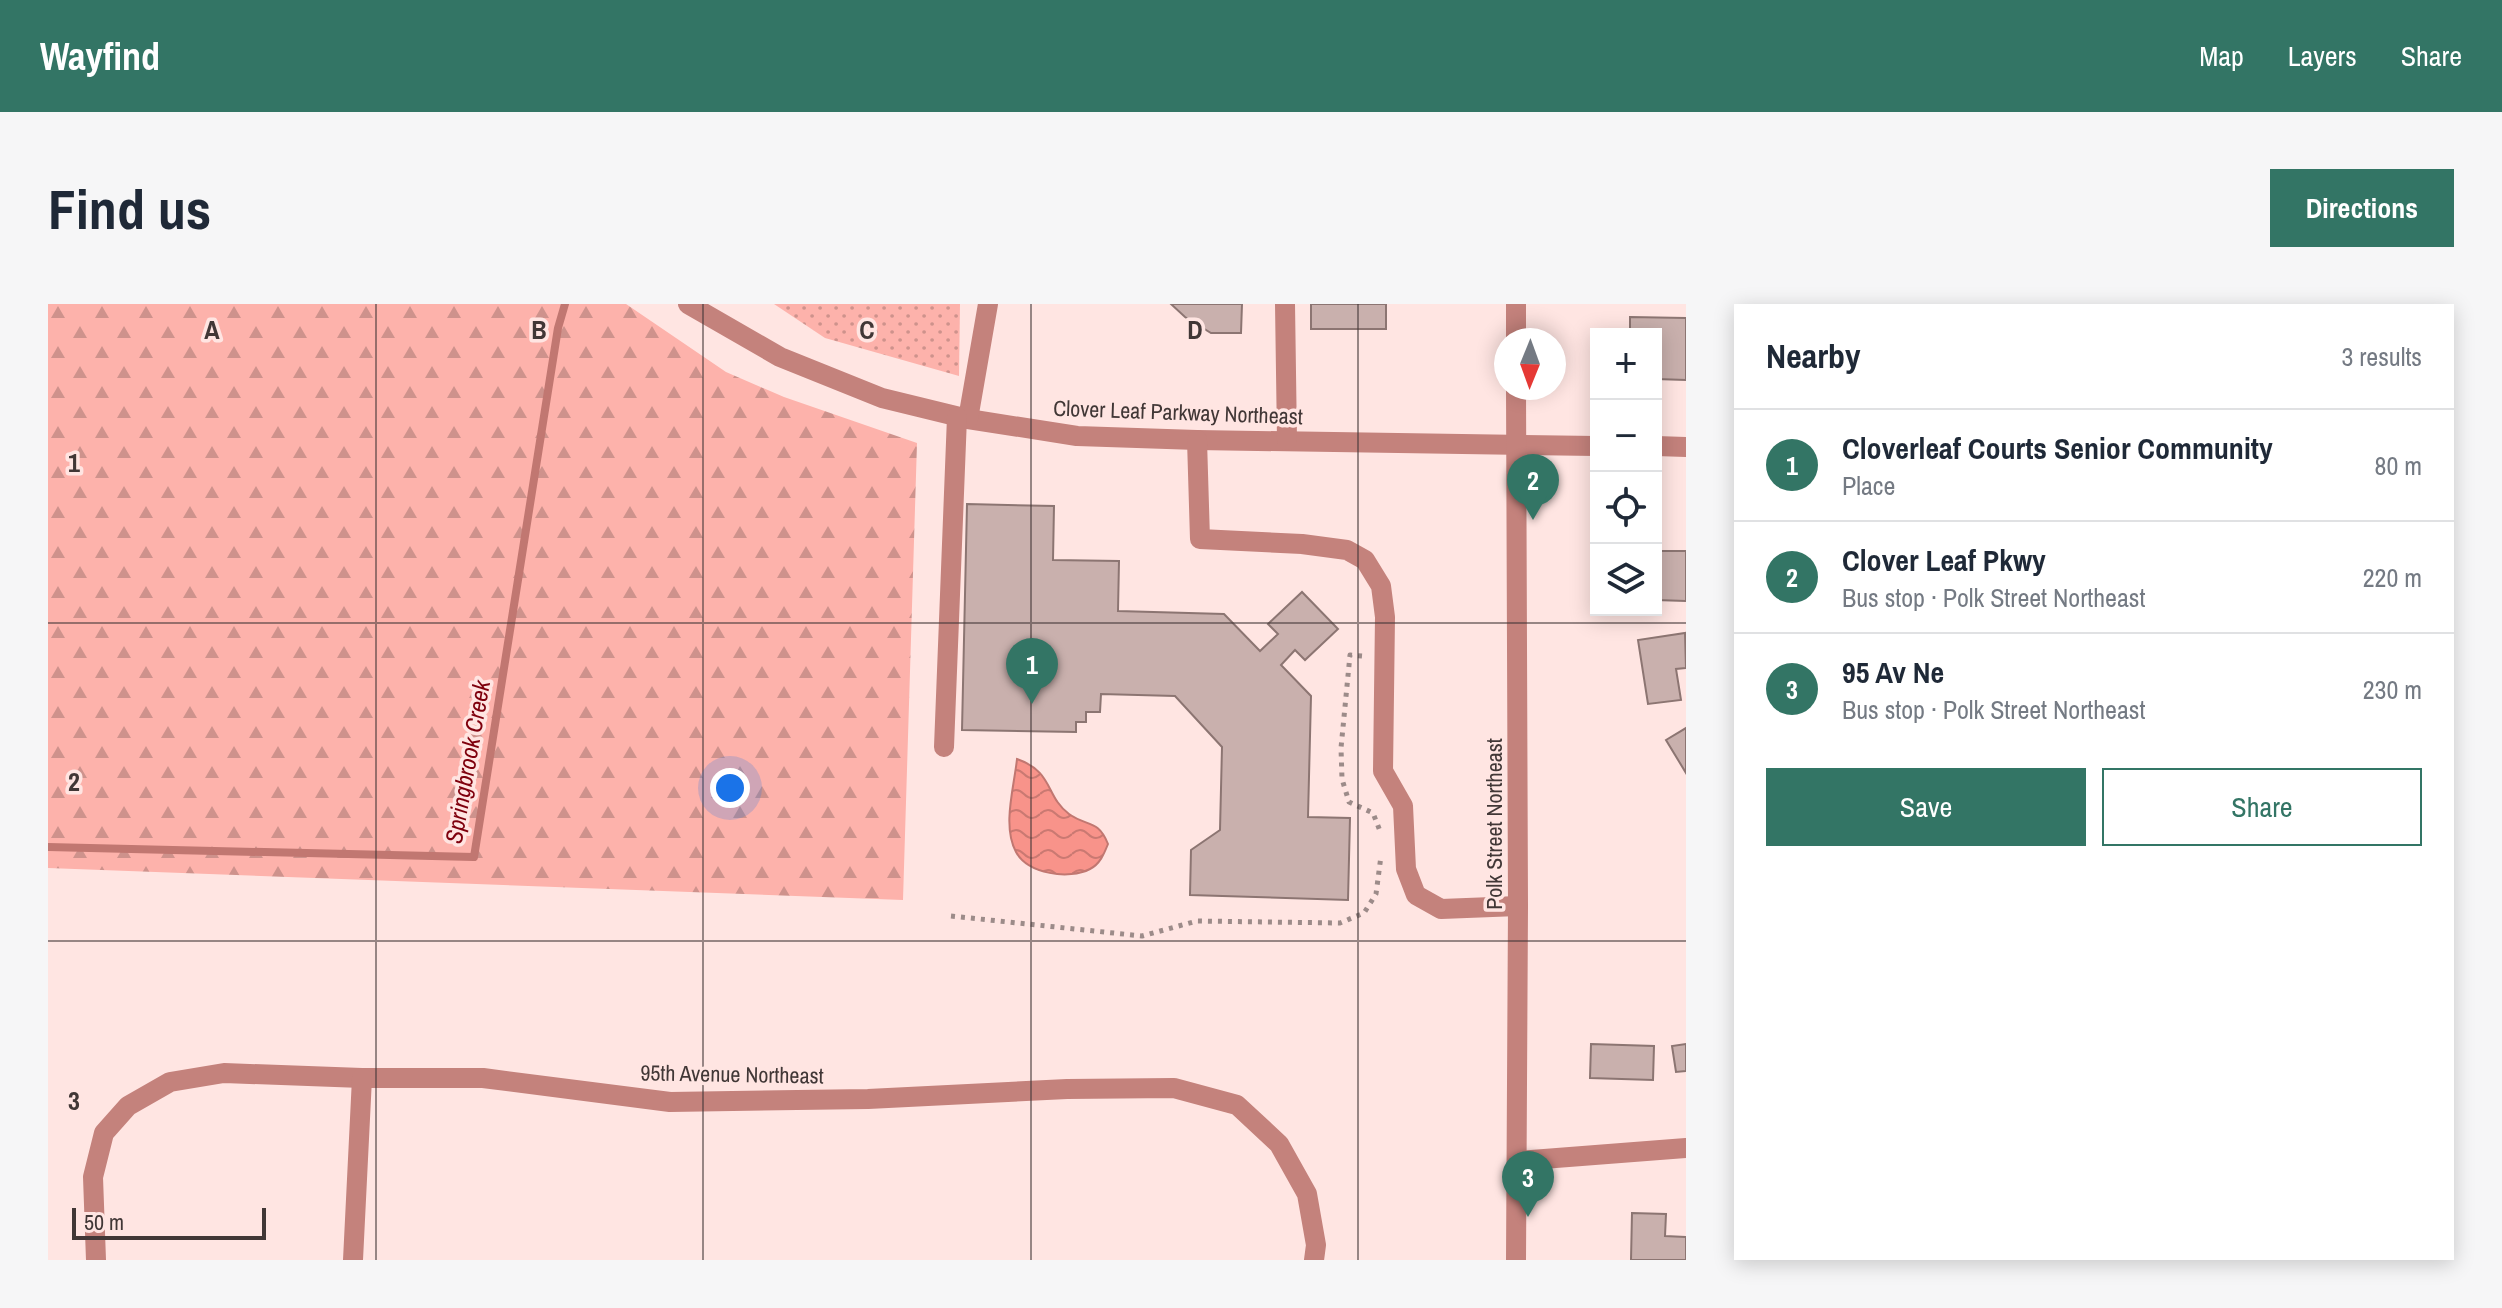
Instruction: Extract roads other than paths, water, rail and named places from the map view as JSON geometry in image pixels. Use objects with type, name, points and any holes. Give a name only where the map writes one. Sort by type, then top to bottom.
[{"type":"street","name":"Clover Leaf Parkway Northeast","points":[[688,304],[780,357],[882,398],[963,418],[1077,436],[1590,446]]},
{"type":"street","points":[[944,747],[963,418],[988,304]]},
{"type":"street","points":[[1285,304],[1287,440]]},
{"type":"street","points":[[1516,304],[1516,328]]},
{"type":"street","name":"Polk Street Northeast","points":[[1516,400],[1516,1260]]},
{"type":"street","points":[[1197,440],[1200,539],[1302,544],[1347,550],[1365,560],[1381,586],[1385,617],[1383,771],[1403,806],[1406,869],[1416,895],[1441,909],[1518,906]]},
{"type":"street","points":[[1662,446],[1686,447]]},
{"type":"street","name":"95th Avenue Northeast","points":[[96,1260],[93,1177],[104,1133],[128,1106],[170,1082],[224,1073],[483,1078],[670,1102],[868,1099],[1067,1089],[1174,1088],[1237,1105],[1279,1144],[1307,1194],[1316,1245],[1314,1260]]},
{"type":"street","points":[[353,1260],[362,1078]]},
{"type":"street","points":[[1517,1161],[1686,1148]]},
{"type":"water","points":[[1017,759],[1029,764],[1043,777],[1061,807],[1075,818],[1096,827],[1104,836],[1108,844],[1093,867],[1071,874],[1050,873],[1030,865],[1016,852],[1009,819]]},
{"type":"waterway","name":"Springbrook Creek","points":[[48,847],[474,857],[558,328],[565,304]]},
{"type":"place","name":"Clover Leaf Pkwy","points":[[1533,520]]},
{"type":"place","name":"Cloverleaf Courts Senior Community","points":[[1032,704]]},
{"type":"place","name":"95 Av Ne","points":[[1528,1217]]}]
